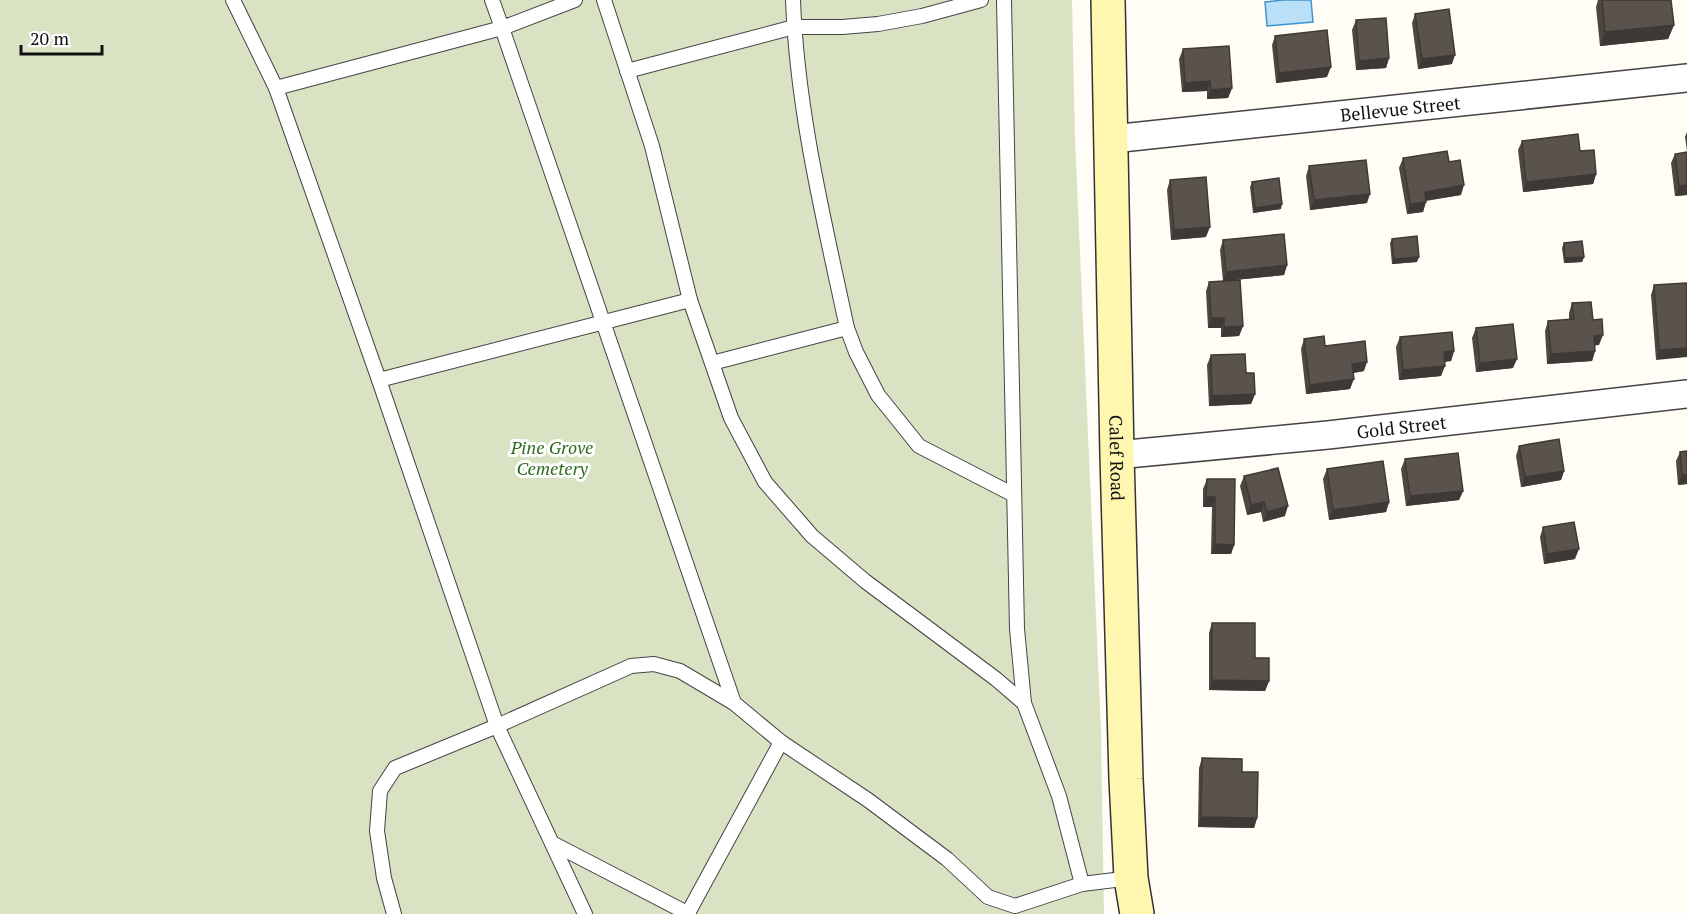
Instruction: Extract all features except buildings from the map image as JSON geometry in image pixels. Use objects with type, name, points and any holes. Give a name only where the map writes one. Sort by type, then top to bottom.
[{"type":"main road","name":"Calef Road","points":[[1108,0],[1125,779],[1131,878],[1137,914]]},
{"type":"street","name":"Bellevue Street","points":[[1112,139],[1687,78]]},
{"type":"street","name":"Gold Street","points":[[1117,455],[1328,435],[1687,394]]},
{"type":"lane","points":[[233,0],[276,88],[497,726],[585,914]]},
{"type":"lane","points":[[492,0],[734,703]]},
{"type":"lane","points":[[276,88],[502,28],[574,0]]},
{"type":"lane","points":[[604,0],[652,146],[690,300],[731,418],[765,482],[812,536],[865,581],[996,679],[1024,703]]},
{"type":"lane","points":[[793,0],[794,27],[812,165],[847,328],[856,351],[878,395],[919,446],[1014,495]]},
{"type":"lane","points":[[627,71],[794,27],[878,24],[922,16],[981,0]]},
{"type":"lane","points":[[1004,0],[1017,629],[1024,703],[1059,796],[1082,884]]},
{"type":"lane","points":[[379,380],[690,300]]},
{"type":"lane","points":[[712,363],[847,328]]},
{"type":"lane","points":[[394,914],[384,878],[377,831],[380,791],[395,768],[497,726],[631,666],[654,664],[680,671],[734,703],[781,742],[868,800],[947,859],[988,897],[1016,910]]},
{"type":"lane","points":[[552,843],[689,914],[781,742]]},
{"type":"lane","points":[[1002,914],[1082,884],[1131,878]]},
{"type":"green space","name":"Pine Grove Cemetery","points":[[0,0],[1072,0],[1075,139],[1101,730],[1104,914],[0,914]]},
{"type":"water","points":[[1311,0],[1313,22],[1267,26],[1265,2]]}]
